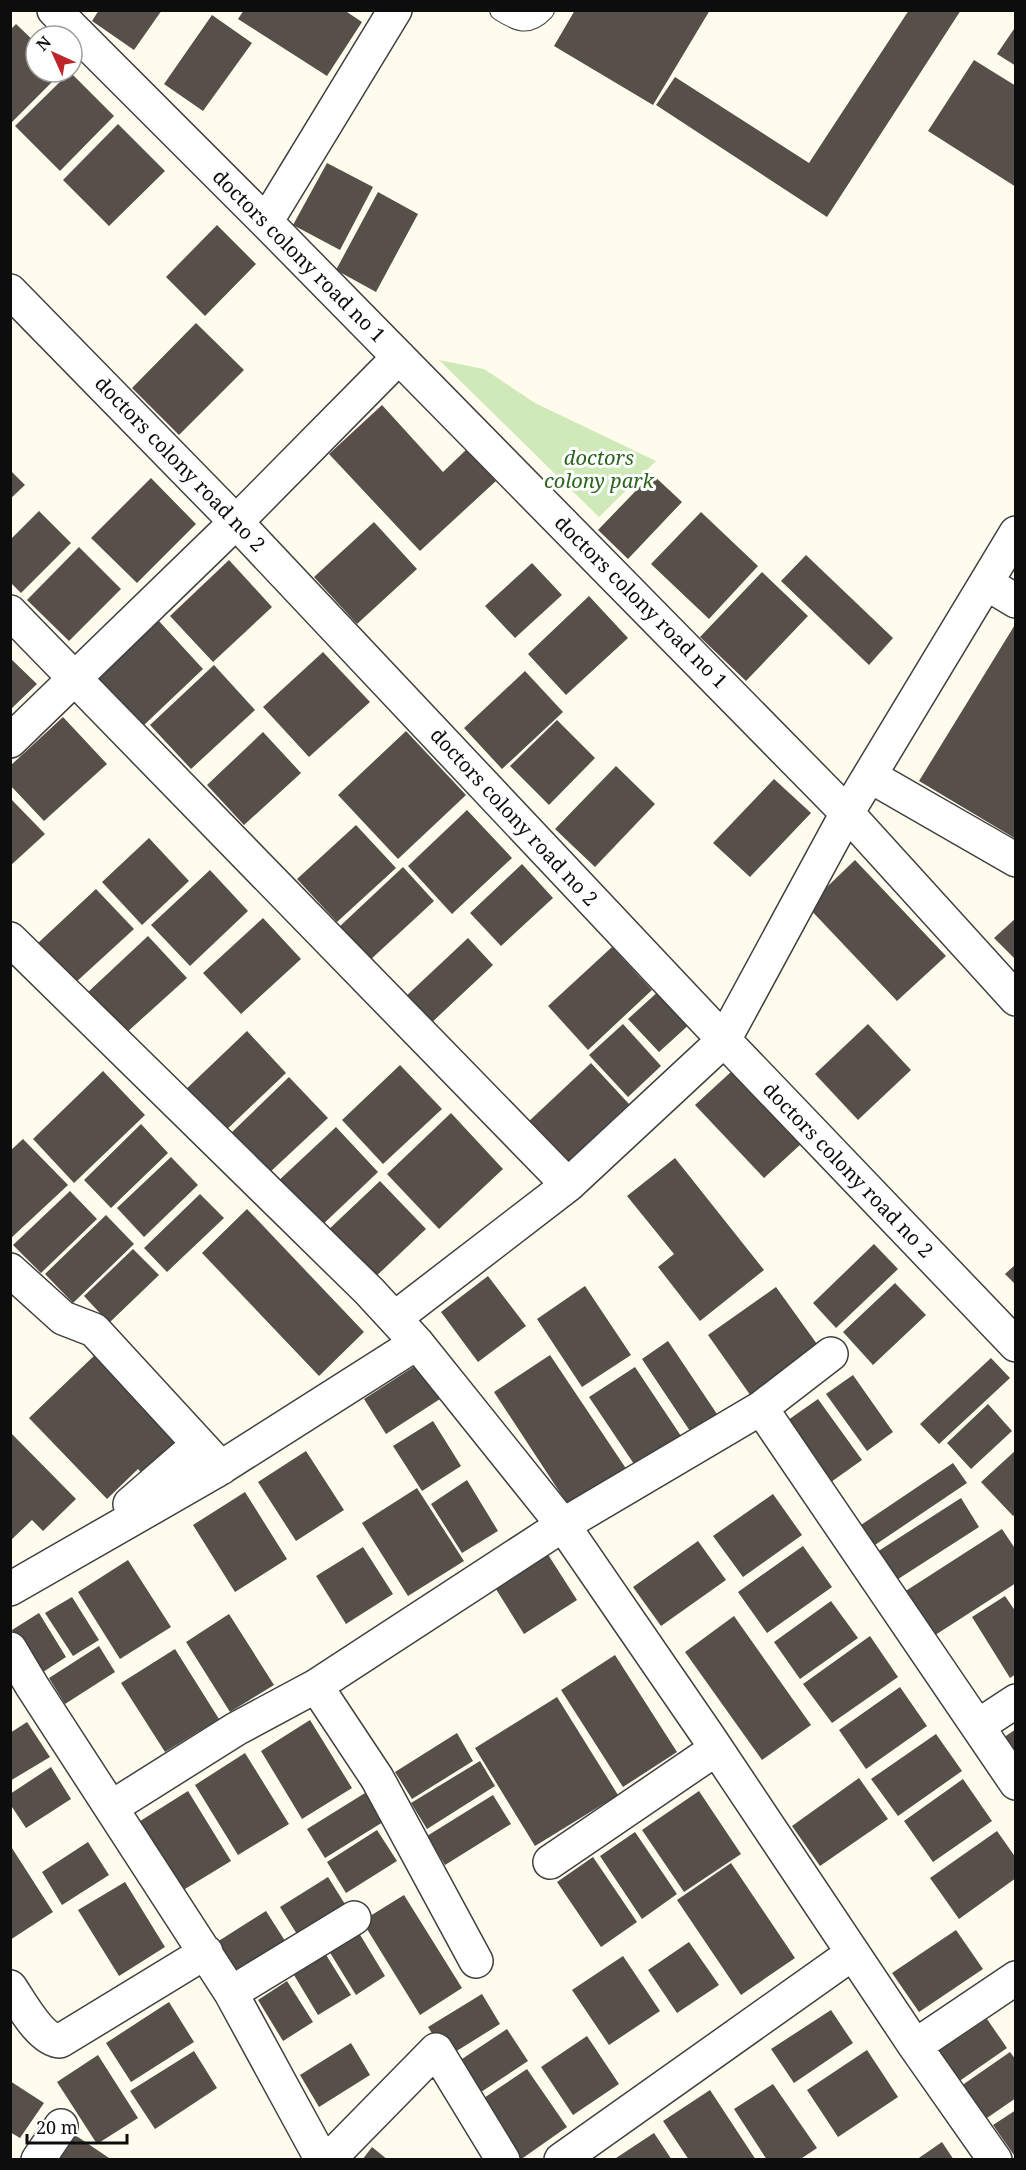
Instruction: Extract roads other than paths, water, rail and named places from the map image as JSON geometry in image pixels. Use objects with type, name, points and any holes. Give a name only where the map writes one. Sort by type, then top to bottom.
[{"type":"street","points":[[266,222],[395,10]]},
{"type":"street","name":"doctors colony road no 1","points":[[54,11],[266,222],[848,813],[1016,999]]},
{"type":"street","name":"doctors colony road no 2","points":[[10,291],[236,522],[724,1040],[1016,1345]]},
{"type":"street","points":[[10,741],[236,522],[399,357]]},
{"type":"street","points":[[395,1318],[568,1185],[724,1040],[848,813],[999,575],[1016,533]]},
{"type":"street","points":[[999,575],[1016,601]]},
{"type":"street","points":[[10,612],[568,1185]]},
{"type":"street","points":[[870,776],[1016,860]]},
{"type":"street","points":[[10,939],[395,1318],[417,1343],[563,1525],[915,2046],[995,2160]]},
{"type":"street","points":[[10,1270],[63,1318],[94,1330],[221,1468]]},
{"type":"street","points":[[129,1505],[167,1486],[221,1468],[417,1343]]},
{"type":"street","points":[[112,1807],[236,1729],[316,1686],[563,1525],[761,1408],[831,1354]]},
{"type":"street","points":[[761,1408],[1016,1783]]},
{"type":"street","points":[[10,1590],[167,1486],[199,1444]]},
{"type":"street","points":[[10,1650],[21,1692],[112,1807],[206,1952],[231,1993],[322,2160]]},
{"type":"street","points":[[316,1686],[377,1778],[476,1961]]},
{"type":"street","points":[[978,1726],[1016,1701]]},
{"type":"street","points":[[550,1862],[716,1749]]},
{"type":"street","points":[[231,1993],[354,1918]]},
{"type":"street","points":[[10,1987],[39,2030],[47,2037],[60,2041],[206,1952]]},
{"type":"street","points":[[561,2160],[853,1953]]},
{"type":"street","points":[[915,2046],[1016,1978]]},
{"type":"street","points":[[328,2160],[436,2050],[503,2160]]},
{"type":"street","points":[[38,2160],[61,2126]]},
{"type":"lane","points":[[500,10],[517,21],[532,20],[544,10]]},
{"type":"park label","name":"doctors colony park","points":[[599,470]]}]
